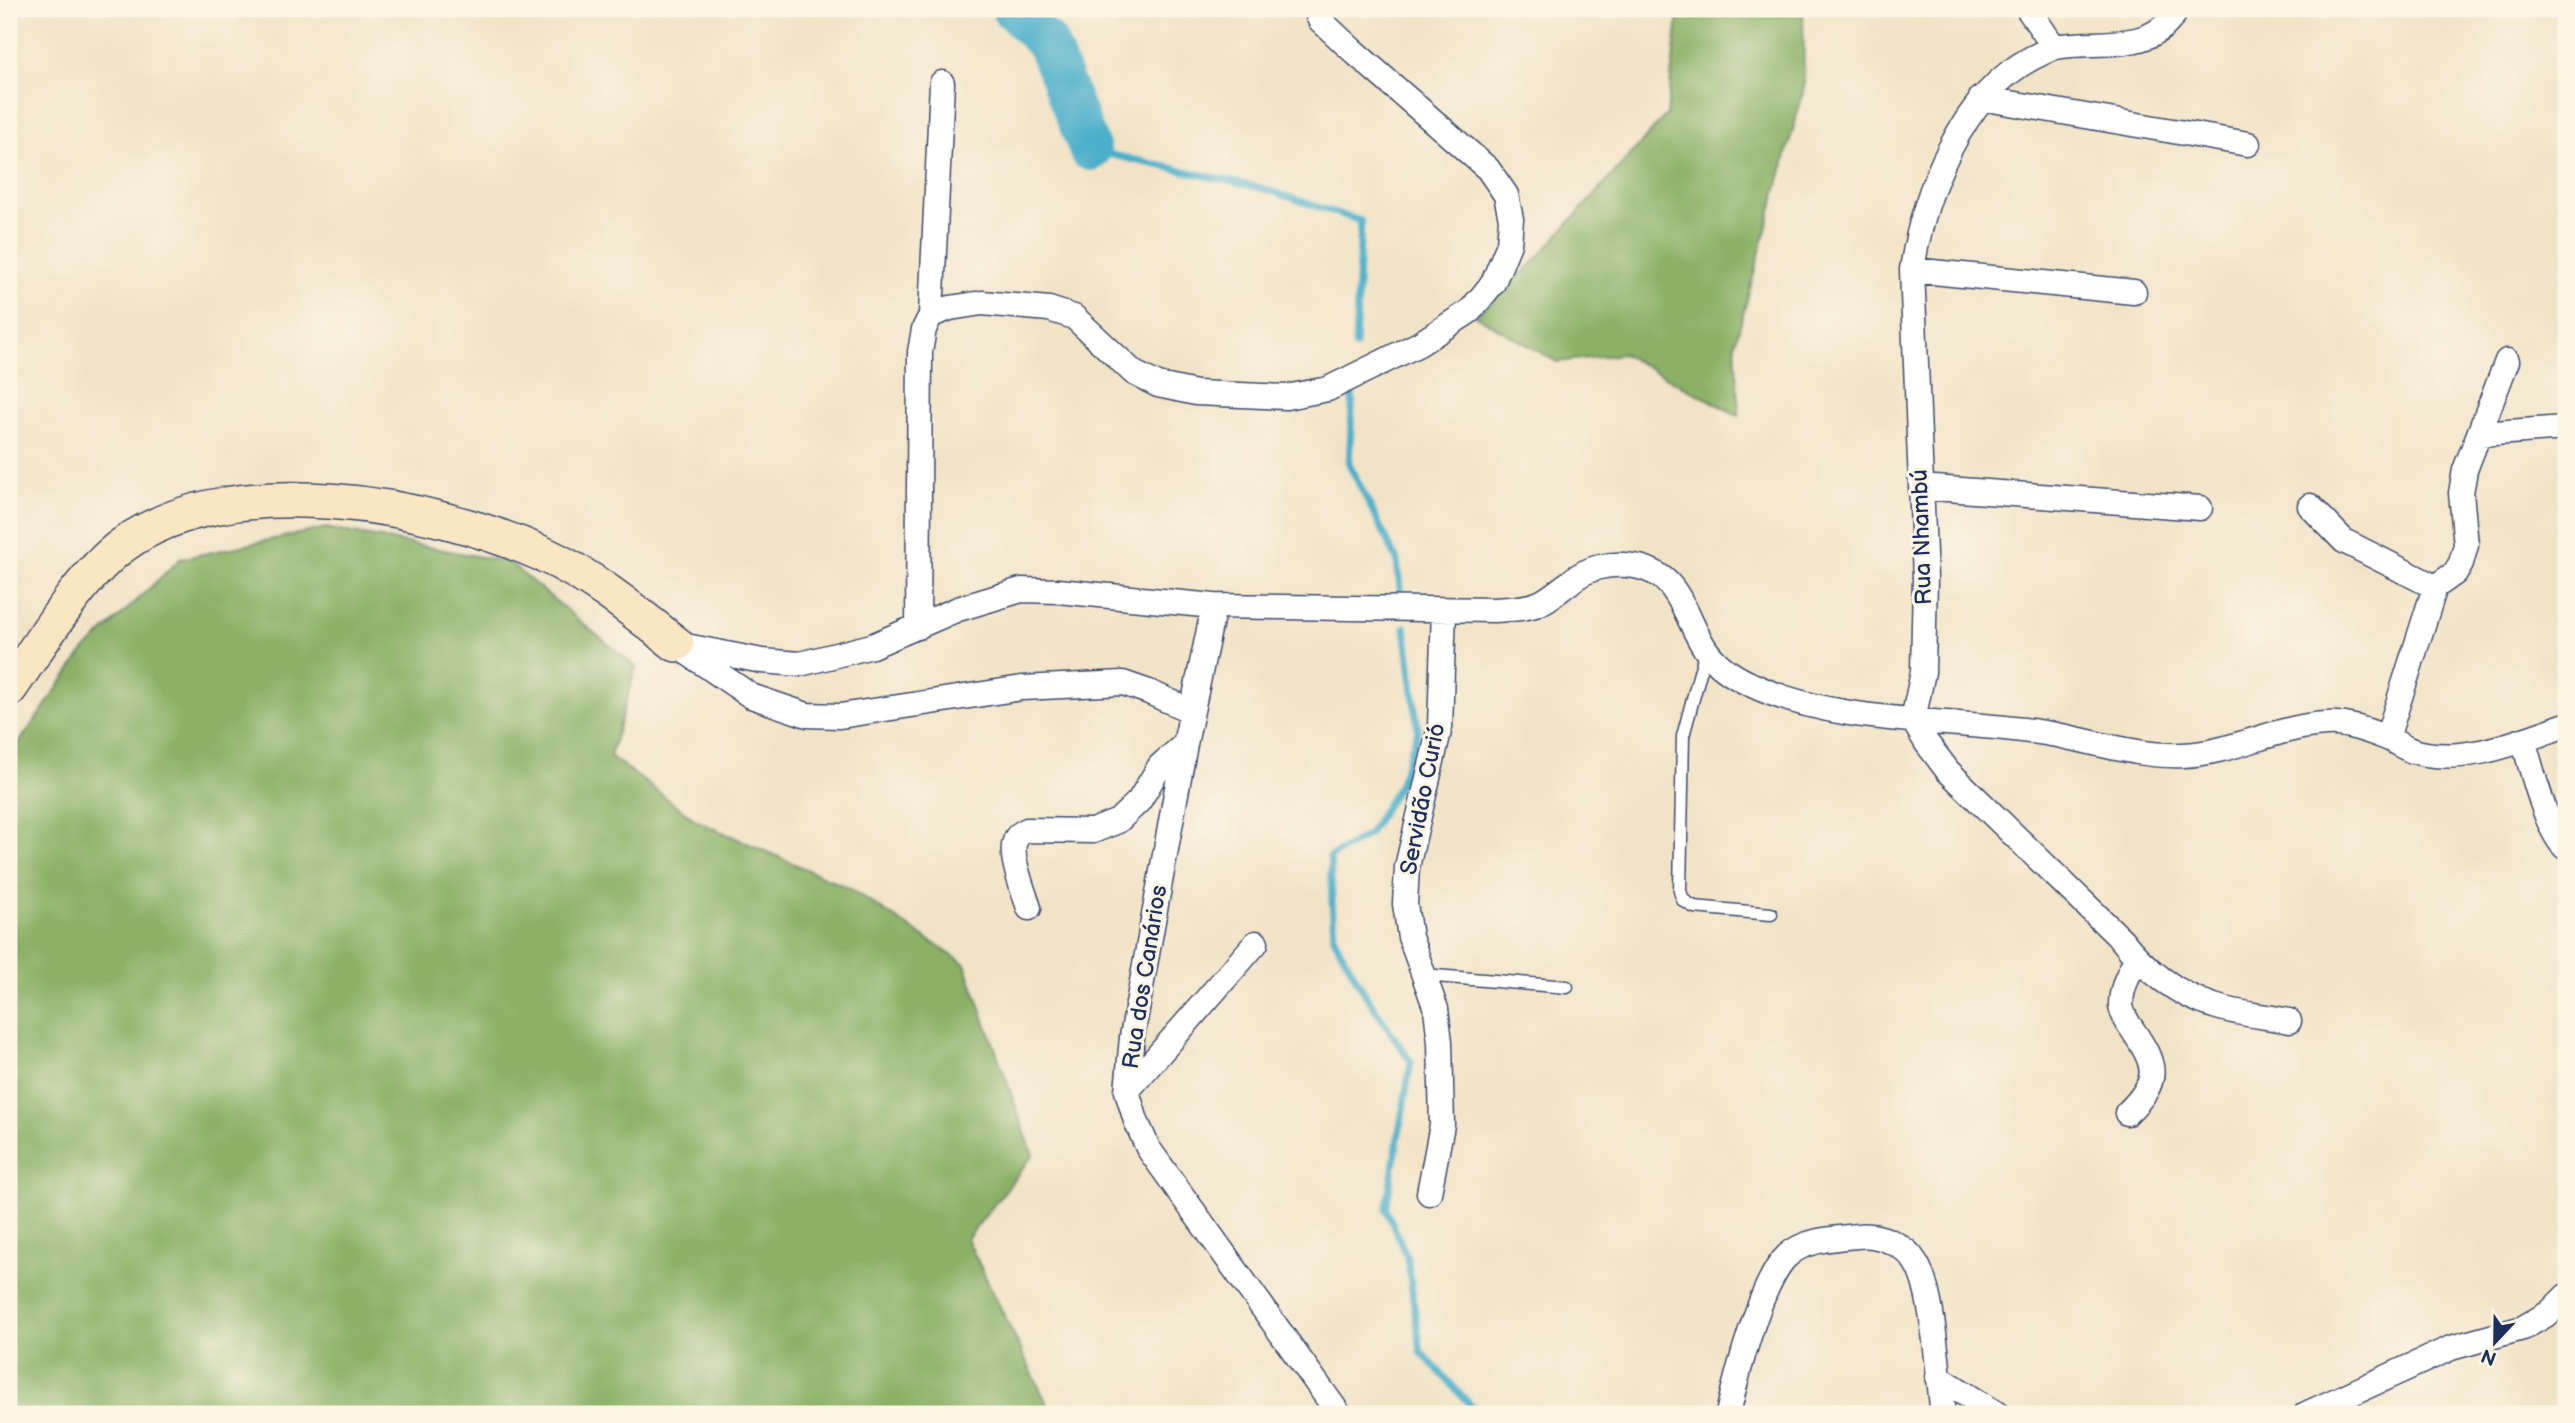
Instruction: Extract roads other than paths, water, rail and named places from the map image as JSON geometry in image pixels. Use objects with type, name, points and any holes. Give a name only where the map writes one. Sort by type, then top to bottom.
[{"type":"street","points":[[931,315],[950,308],[982,303],[1049,309],[1074,317],[1134,373],[1158,385],[1196,393],[1286,397],[1328,389],[1419,344],[1470,311],[1493,284],[1509,244],[1511,219],[1506,195],[1488,169],[1352,50],[1320,20],[1315,9]]},
{"type":"street","points":[[2028,9],[2054,47]]},
{"type":"street","name":"Rua Nhambú","points":[[1913,720],[1923,672],[1925,626],[1912,270],[1916,242],[1938,178],[1965,123],[1981,98],[2017,66],[2054,47],[2136,42],[2156,32],[2177,9]]},
{"type":"street","points":[[918,627],[920,352],[924,328],[931,315],[942,83]]},
{"type":"street","points":[[1981,98],[2248,144]]},
{"type":"street","points":[[1912,270],[2134,292]]},
{"type":"street","points":[[2387,738],[2435,587],[2455,573],[2461,563],[2466,545],[2461,493],[2465,470],[2507,361]]},
{"type":"street","points":[[2480,434],[2566,428]]},
{"type":"street","points":[[1921,487],[2200,508]]},
{"type":"street","points":[[9,690],[97,567],[122,545],[151,527],[189,512],[242,503],[305,499],[402,510],[471,527],[546,555],[607,591],[676,644],[751,696],[807,715],[840,716],[1022,688],[1123,683],[1191,711]]},
{"type":"street","points":[[2310,506],[2344,541],[2435,587]]},
{"type":"street","points":[[676,644],[762,661],[800,664],[872,646],[958,609],[1021,590],[1214,606],[1444,610],[1527,608],[1558,593],[1570,581],[1589,570],[1614,563],[1654,570],[1683,602],[1706,650],[1726,671],[1753,686],[1793,700],[1894,720],[2045,733],[2160,754],[2184,755],[2216,750],[2288,729],[2327,723],[2349,726],[2433,756],[2480,751],[2566,725]]},
{"type":"street","name":"Rua dos Canários","points":[[1214,606],[1191,711],[1132,1037],[1128,1091],[1136,1121],[1148,1148],[1339,1414]]},
{"type":"street","name":"Servidão Curió","points":[[1429,1193],[1442,1125],[1443,1098],[1436,1009],[1410,937],[1406,867],[1440,727],[1444,610]]},
{"type":"street","points":[[1913,720],[1926,743],[1948,771],[2122,940],[2136,959],[2187,995],[2213,1006],[2289,1021]]},
{"type":"street","points":[[2523,740],[2552,829],[2560,844],[2566,848]]},
{"type":"street","points":[[1028,908],[1014,856],[1014,843],[1018,835],[1027,830],[1093,831],[1118,821],[1139,801],[1160,766],[1185,744]]},
{"type":"street","points":[[1128,1091],[1256,943]]},
{"type":"street","points":[[2127,1113],[2144,1097],[2152,1077],[2151,1060],[2126,1020],[2121,1005],[2126,978],[2136,959]]},
{"type":"street","points":[[1728,1414],[1749,1338],[1772,1278],[1787,1255],[1820,1240],[1863,1235],[1896,1243],[1916,1263],[1931,1315],[1943,1414]]},
{"type":"street","points":[[2306,1414],[2451,1348],[2523,1328],[2549,1313],[2566,1296]]},
{"type":"street","points":[[1938,1377],[1997,1414]]},
{"type":"lane","points":[[1706,650],[1683,736],[1680,891],[1683,900],[1694,907],[1771,914]]},
{"type":"lane","points":[[1424,975],[1567,987]]},
{"type":"waterway","points":[[1012,9],[1047,43],[1090,150]]},
{"type":"waterway","points":[[1090,150],[1261,188],[1361,221],[1355,346]]},
{"type":"waterway","points":[[1353,388],[1349,464],[1397,560],[1400,589]]},
{"type":"waterway","points":[[1405,627],[1418,731],[1400,783],[1369,834],[1330,857],[1334,938],[1365,994],[1411,1062],[1386,1209],[1407,1257],[1421,1352],[1479,1414]]}]
